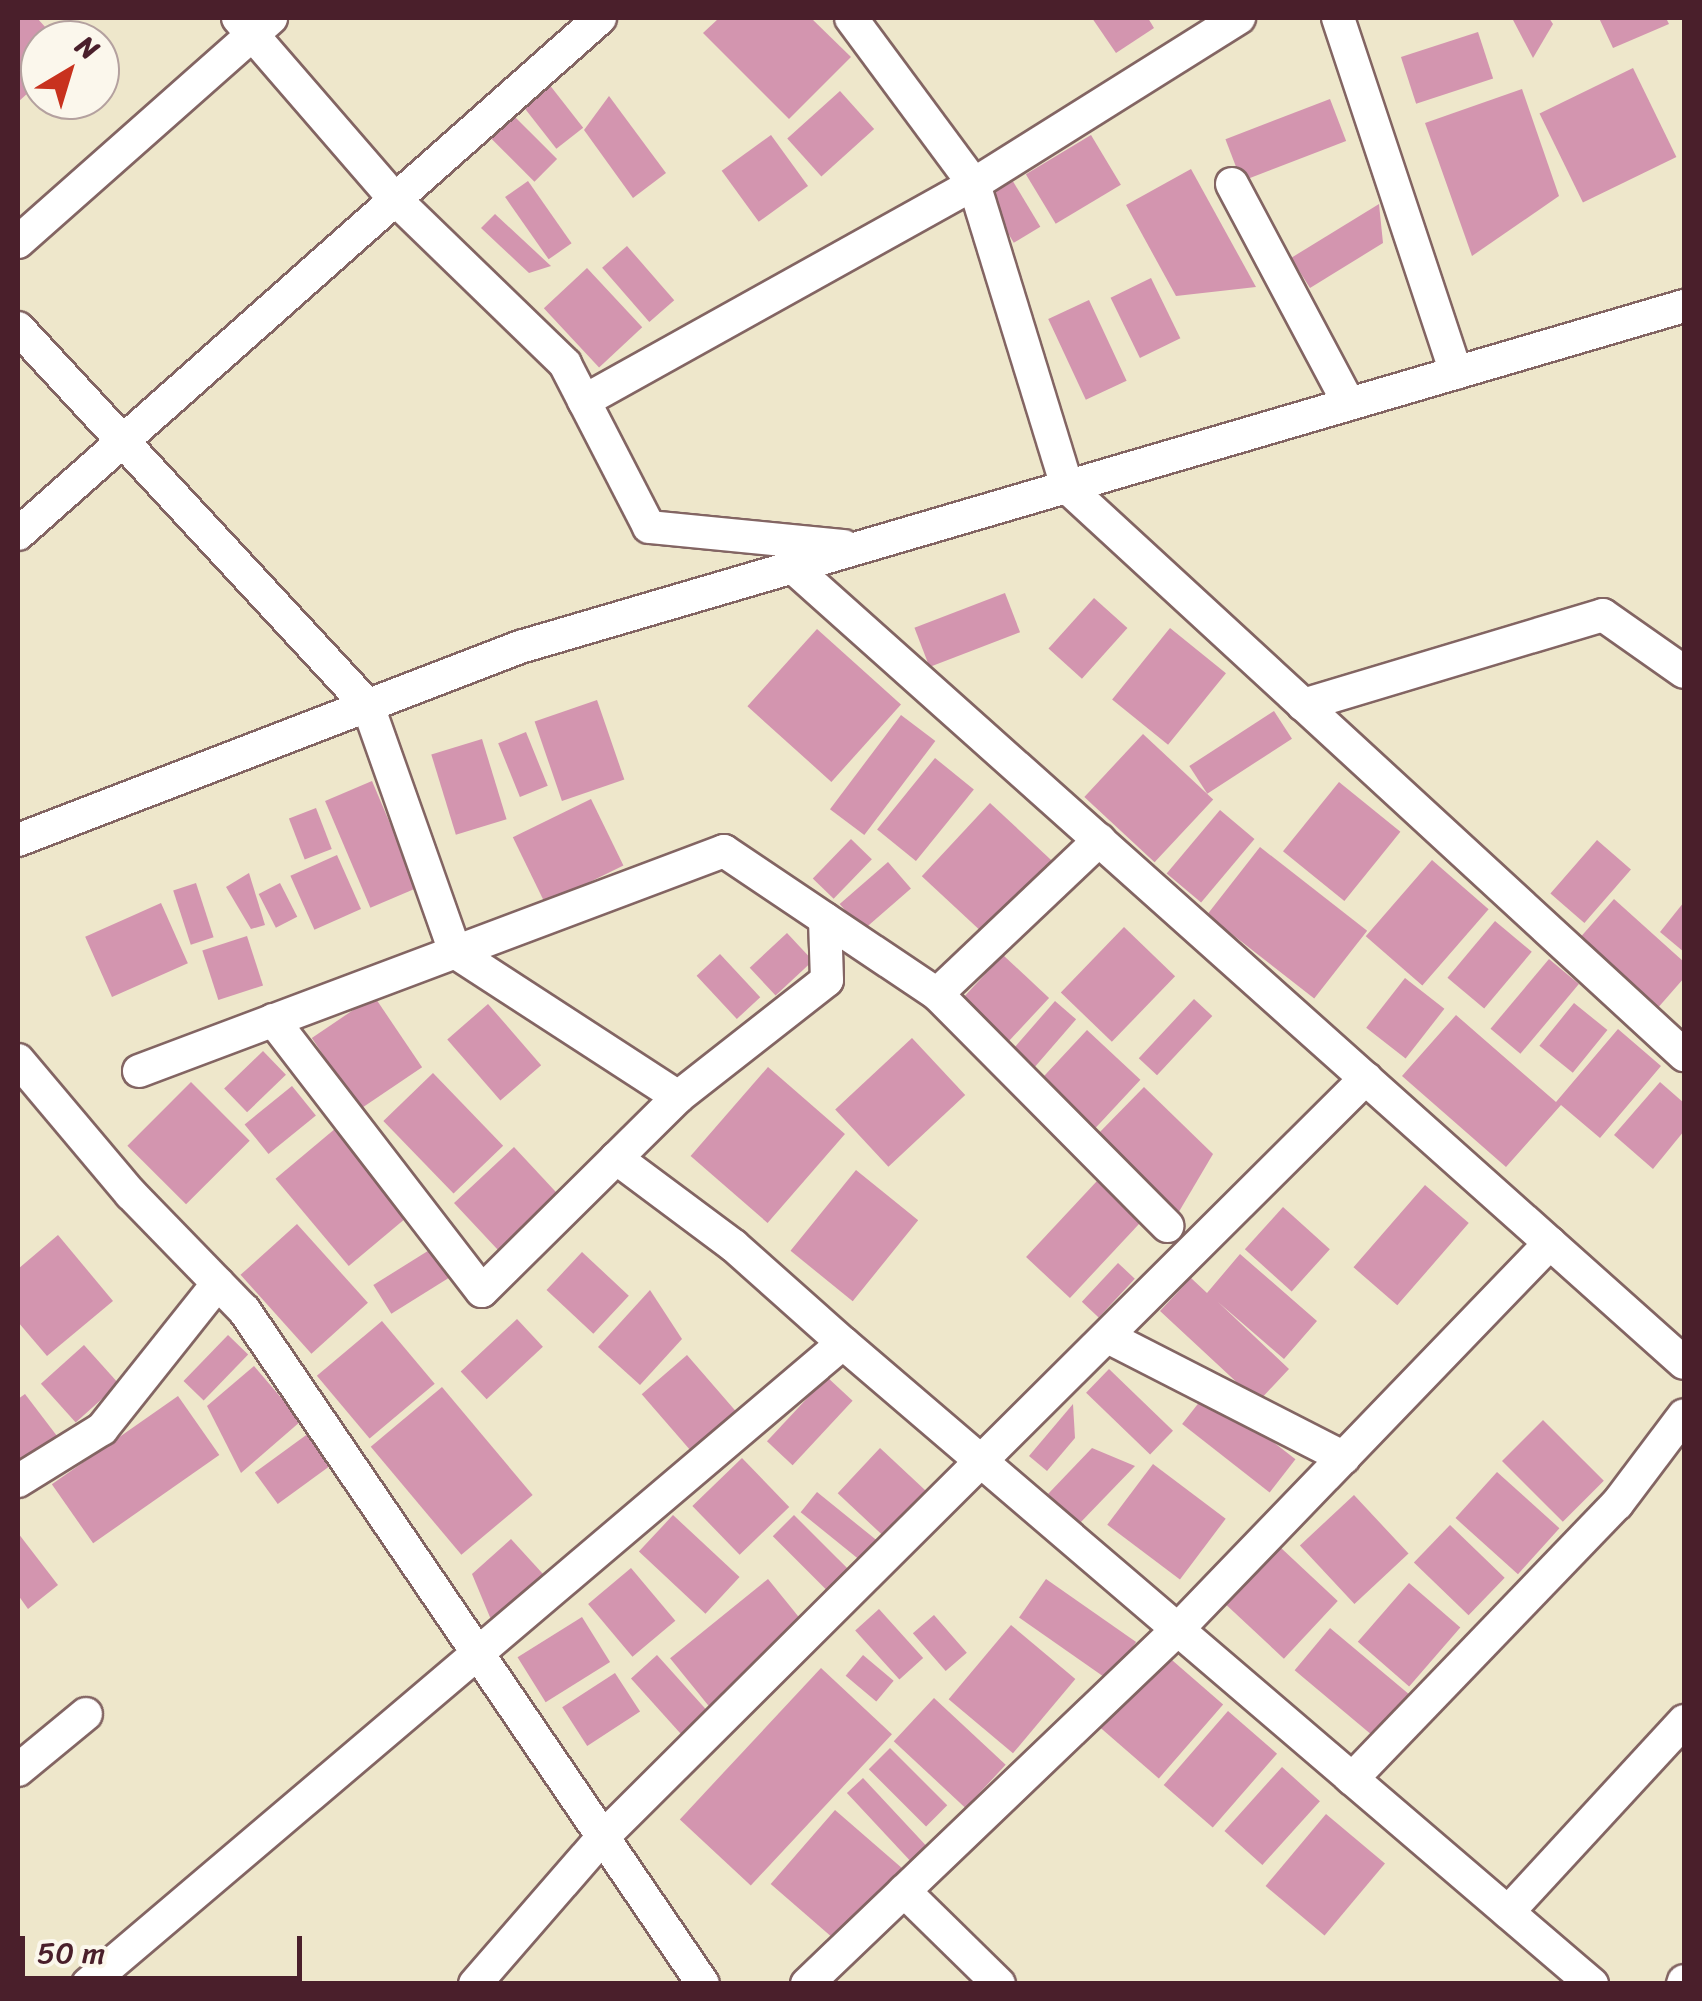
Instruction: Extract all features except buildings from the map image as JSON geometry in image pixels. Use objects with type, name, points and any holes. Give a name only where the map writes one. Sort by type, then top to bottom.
[{"type":"street","points":[[18,534],[600,18]]},
{"type":"street","points":[[850,18],[974,184],[1067,488],[1684,1055]]},
{"type":"street","points":[[584,401],[974,184],[1239,18]]},
{"type":"street","points":[[1338,18],[1456,373]]},
{"type":"street","points":[[18,242],[254,23],[395,200],[565,364],[649,527],[861,548]]},
{"type":"street","points":[[1232,184],[1349,404]]},
{"type":"street","points":[[18,840],[520,647],[1684,306]]},
{"type":"street","points":[[18,328],[368,706],[455,952],[678,1097]]},
{"type":"street","points":[[794,568],[1684,1363]]},
{"type":"street","points":[[1303,705],[1603,616],[1684,672]]},
{"type":"street","points":[[937,994],[1099,840]]},
{"type":"street","points":[[138,1071],[724,851],[937,994],[1167,1226]]},
{"type":"street","points":[[825,919],[826,980]]},
{"type":"street","points":[[273,1020],[482,1291],[678,1097],[826,980],[856,939]]},
{"type":"street","points":[[18,1060],[244,1310],[703,1984]]},
{"type":"street","points":[[475,1984],[603,1837],[1366,1078]]},
{"type":"street","points":[[616,1158],[734,1246],[1592,1984]]},
{"type":"street","points":[[806,1984],[1178,1629],[1550,1243]]},
{"type":"street","points":[[18,1482],[102,1429],[218,1283]]},
{"type":"street","points":[[1108,1337],[1344,1458]]},
{"type":"street","points":[[88,1984],[843,1343]]},
{"type":"street","points":[[1352,1779],[1617,1504],[1684,1415]]},
{"type":"street","points":[[18,1770],[86,1714]]},
{"type":"street","points":[[1508,1912],[1684,1721]]},
{"type":"street","points":[[904,1891],[1000,1984]]}]
